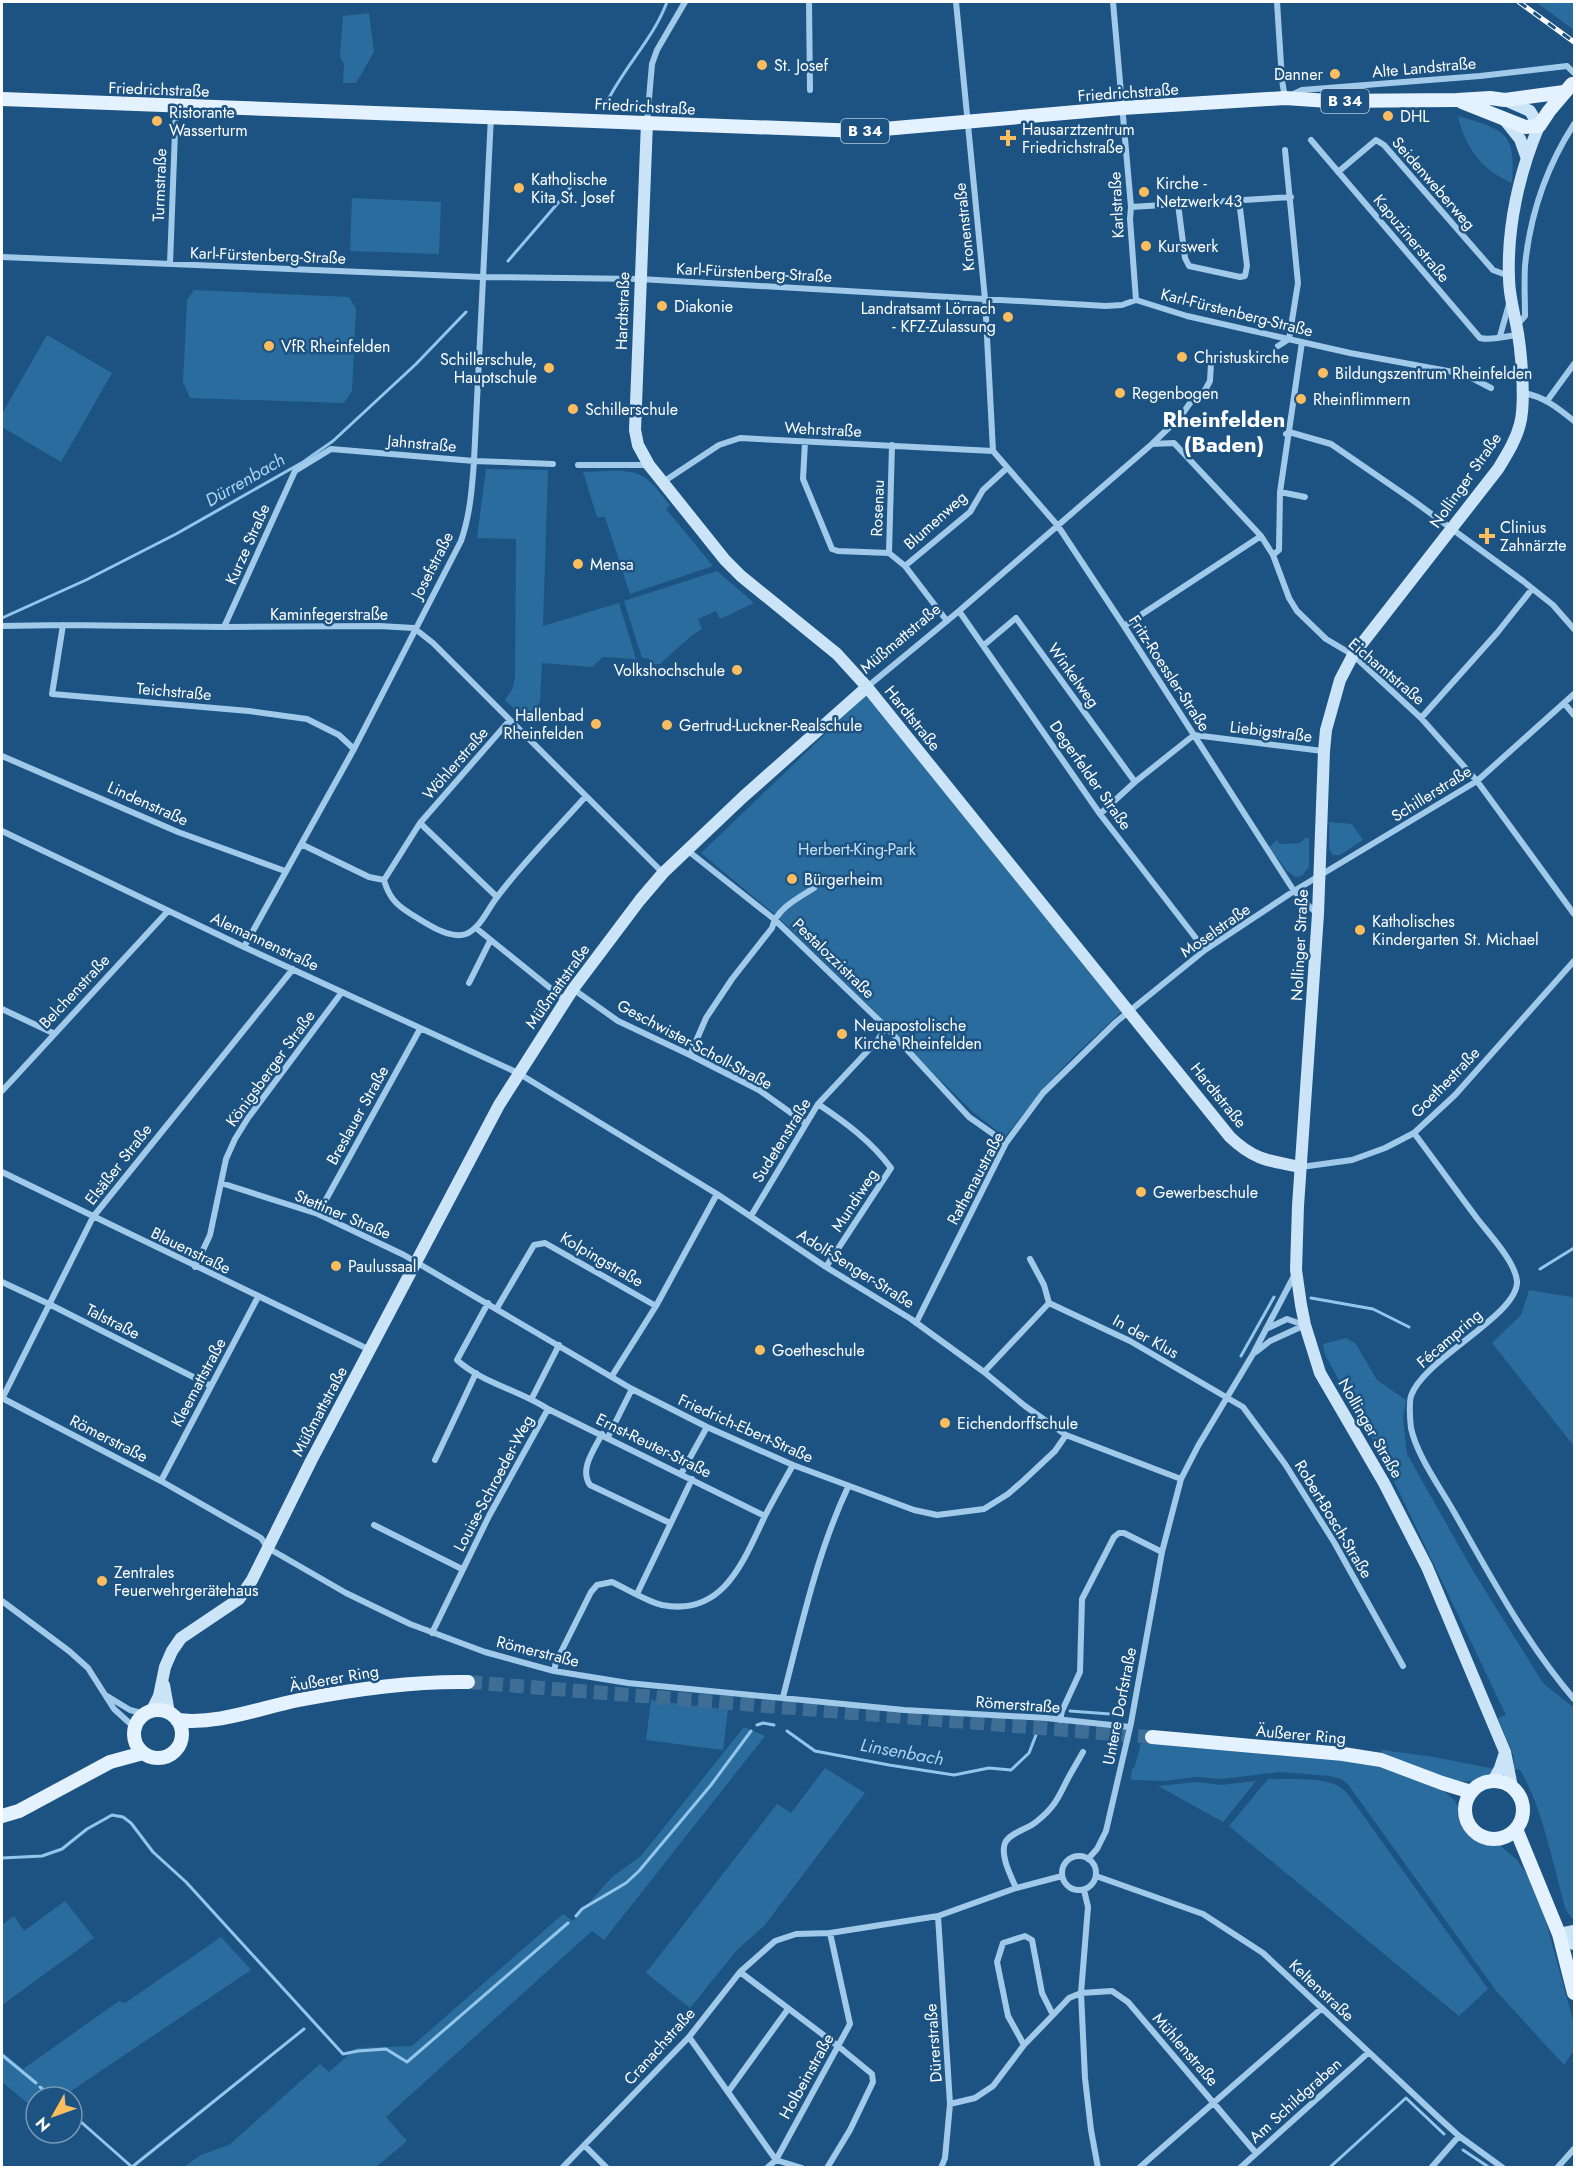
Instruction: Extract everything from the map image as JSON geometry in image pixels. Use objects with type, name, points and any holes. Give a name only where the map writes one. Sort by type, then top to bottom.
[{"type":"main road","name":"B 34","points":[[1286,98],[1329,101],[1490,98],[1505,100],[1570,83]]},
{"type":"main road","points":[[1539,126],[1570,83]]},
{"type":"main road","name":"Friedrichstraße","points":[[2,99],[861,131],[1122,108],[1286,98]]},
{"type":"main road","name":"B 34","points":[[1457,100],[1525,127],[1539,126]]},
{"type":"main road","name":"Äußerer Ring","points":[[181,1741],[207,1722],[298,1700],[403,1683],[468,1682]]},
{"type":"main road","points":[[110,1762],[135,1732],[139,1720],[147,1713],[159,1710],[173,1716],[182,1728],[181,1741],[176,1750],[167,1757],[153,1758],[143,1753],[137,1746],[135,1732]]},
{"type":"main road","name":"Äußerer Ring","points":[[173,1716],[207,1722]]},
{"type":"main road","name":"Äußerer Ring","points":[[1152,1737],[1344,1754],[1381,1760],[1442,1783],[1469,1798]]},
{"type":"main road","points":[[2,1816],[19,1811],[110,1762],[143,1753]]},
{"type":"main road","points":[[1493,1781],[1512,1787],[1523,1807],[1522,1815],[1510,1833],[1489,1838],[1476,1832],[1467,1820],[1469,1798],[1481,1784],[1493,1781]]},
{"type":"main road","points":[[1510,1833],[1529,1863],[1559,1934],[1574,1982]]},
{"type":"street","points":[[647,122],[652,64],[657,50],[685,2]]},
{"type":"street","points":[[809,2],[810,90]]},
{"type":"street","name":"Kronenstraße","points":[[956,2],[985,299],[993,451]]},
{"type":"street","name":"Karlstraße","points":[[1113,2],[1131,207],[1136,300]]},
{"type":"street","points":[[1277,2],[1282,80],[1286,98]]},
{"type":"street","name":"Alte Landstraße","points":[[1286,98],[1302,90],[1480,76],[1567,66],[1570,83]]},
{"type":"street","name":"B 34","points":[[1505,100],[1530,111],[1539,126]]},
{"type":"street","name":"Turmstraße","points":[[170,264],[176,106]]},
{"type":"street","name":"Josefstraße","points":[[244,947],[354,749],[414,628],[461,541],[470,510],[474,461],[481,277],[491,116]]},
{"type":"street","points":[[1503,118],[1520,139],[1526,156]]},
{"type":"street","name":"Hardtstraße","points":[[647,122],[635,430],[638,445],[649,465],[725,560],[741,576],[837,654],[867,687],[1220,1125],[1240,1146],[1262,1160],[1301,1167]]},
{"type":"street","points":[[1490,348],[1488,339],[1517,330],[1525,316],[1525,265],[1538,195],[1558,148],[1575,124]]},
{"type":"street","name":"Nollinger Straße","points":[[1512,1787],[1505,1752],[1427,1567],[1384,1483],[1320,1373],[1305,1326],[1296,1270],[1320,878],[1326,730],[1340,680],[1353,655],[1498,469],[1514,442],[1521,423],[1523,393],[1509,276],[1512,228],[1526,156],[1539,126]]},
{"type":"street","name":"Kapuzinerstraße","points":[[1311,140],[1470,327],[1480,338],[1488,339]]},
{"type":"street","name":"Seidenweberweg","points":[[1338,172],[1376,140],[1384,145],[1492,270],[1509,276]]},
{"type":"street","points":[[1278,346],[1289,339],[1298,283],[1285,150]]},
{"type":"street","points":[[1131,207],[1291,197]]},
{"type":"street","points":[[1178,204],[1185,262],[1193,268],[1240,277],[1245,276],[1247,266],[1239,200]]},
{"type":"street","name":"Karl-Fürstenberg-Straße","points":[[2,257],[481,277],[640,279],[1107,306],[1122,305],[1136,300],[1187,316],[1302,342],[1464,374],[1491,388]]},
{"type":"street","points":[[1500,336],[1510,297]]},
{"type":"street","points":[[1273,555],[1279,550],[1280,492],[1302,342]]},
{"type":"street","name":"Müßmattstraße","points":[[147,1713],[153,1708],[159,1696],[165,1667],[181,1638],[238,1599],[252,1580],[311,1461],[499,1105],[565,1000],[640,900],[663,873],[743,797],[867,687],[959,611],[1152,444],[1205,390],[1210,381],[1211,363]]},
{"type":"street","points":[[1547,401],[1575,364]]},
{"type":"street","points":[[1523,393],[1535,395],[1547,401],[1575,421]]},
{"type":"street","points":[[1287,433],[1331,444],[1452,528],[1533,589],[1553,605],[1575,629]]},
{"type":"street","name":"Wehrstraße","points":[[663,482],[719,445],[740,438],[993,451]]},
{"type":"street","points":[[805,442],[803,479],[831,549],[889,553]]},
{"type":"street","name":"Eichamtstraße","points":[[1152,444],[1174,443],[1261,536],[1273,555],[1289,598],[1297,611],[1326,639],[1353,655],[1421,718],[1477,782],[1575,914]]},
{"type":"street","name":"Rosenau","points":[[892,446],[889,553],[905,566],[947,621]]},
{"type":"street","name":"Jahnstraße","points":[[295,471],[331,449],[474,461],[552,464]]},
{"type":"street","name":"Fritz-Roessler-Straße","points":[[993,451],[1058,526],[1294,891],[1318,914]]},
{"type":"street","points":[[578,465],[649,465]]},
{"type":"street","name":"Blumenweg","points":[[905,566],[970,512],[983,490],[1007,468]]},
{"type":"street","name":"Kurze Straße","points":[[225,627],[295,471]]},
{"type":"street","points":[[1280,492],[1305,497]]},
{"type":"street","points":[[1124,626],[1261,536]]},
{"type":"street","points":[[1421,718],[1533,589]]},
{"type":"street","name":"Degerfelder Straße","points":[[959,611],[1100,814],[1206,950]]},
{"type":"street","name":"Winkelweg","points":[[984,645],[1016,618],[1135,782]]},
{"type":"street","name":"Teichstraße","points":[[63,625],[52,694],[249,711],[307,719],[339,735],[354,749]]},
{"type":"street","name":"Kaminfegerstraße","points":[[3,626],[379,626],[414,628]]},
{"type":"street","points":[[414,628],[433,643],[663,873]]},
{"type":"street","name":"Schillerstraße","points":[[1320,878],[1477,782],[1575,694]]},
{"type":"street","points":[[1564,703],[1575,715]]},
{"type":"street","name":"Wöhlerstraße","points":[[384,880],[420,823],[510,720]]},
{"type":"street","points":[[1100,814],[1135,782],[1194,735]]},
{"type":"street","name":"Liebigstraße","points":[[1194,735],[1324,751]]},
{"type":"street","name":"Lindenstraße","points":[[2,756],[178,832],[285,871]]},
{"type":"street","points":[[301,844],[369,877],[384,880],[387,893],[393,901],[433,928],[464,935],[476,928],[497,897],[586,796]]},
{"type":"street","name":"Wöhlerstraße","points":[[420,823],[497,897]]},
{"type":"street","name":"Alemannenstraße","points":[[2,831],[244,947],[518,1073]]},
{"type":"street","name":"Pestalozzistraße","points":[[687,850],[774,920],[886,1027],[969,1118],[1006,1143]]},
{"type":"street","name":"Moselstraße","points":[[1130,1011],[1206,950],[1294,891],[1320,878]]},
{"type":"street","points":[[690,1055],[706,1018],[732,979],[772,928],[774,920],[794,901],[814,888]]},
{"type":"street","name":"Belchenstraße","points":[[2,1091],[53,1033],[168,911]]},
{"type":"street","points":[[476,928],[565,1000]]},
{"type":"street","points":[[469,984],[490,941]]},
{"type":"street","name":"Goethestraße","points":[[1301,1167],[1352,1160],[1385,1148],[1414,1133],[1455,1095],[1575,961]]},
{"type":"street","name":"Elsäßer Straße","points":[[2,1398],[93,1217],[292,969]]},
{"type":"street","name":"Geschwister-Scholl-Straße","points":[[573,989],[618,1021],[759,1090],[805,1123]]},
{"type":"street","name":"Königsberger Straße","points":[[195,1267],[210,1235],[226,1159],[235,1139],[248,1118],[342,992]]},
{"type":"street","points":[[2,1009],[53,1033]]},
{"type":"street","name":"Rathenaustraße","points":[[916,1323],[1006,1143],[1043,1093],[1130,1011]]},
{"type":"street","name":"Sudetenstraße","points":[[751,1216],[818,1104],[878,1041],[886,1027]]},
{"type":"street","name":"Breslauer Straße","points":[[318,1214],[420,1029]]},
{"type":"street","name":"Adolf-Senger-Straße","points":[[518,1073],[717,1194],[826,1267],[916,1323],[1066,1435],[1181,1479]]},
{"type":"street","name":"Mundiweg","points":[[818,1104],[842,1120],[872,1146],[891,1168],[826,1267]]},
{"type":"street","name":"Fécampring","points":[[1414,1133],[1500,1249],[1517,1280],[1512,1298],[1438,1363],[1419,1383],[1410,1397],[1411,1428],[1424,1460],[1525,1634],[1554,1675],[1575,1699]]},
{"type":"street","name":"Blauenstraße","points":[[2,1172],[370,1350]]},
{"type":"street","name":"Stettiner Straße","points":[[221,1183],[318,1214],[418,1261]]},
{"type":"street","points":[[612,1376],[656,1306],[717,1194]]},
{"type":"street","name":"Kolpingstraße","points":[[497,1308],[534,1245],[545,1242],[656,1306]]},
{"type":"street","points":[[984,1372],[1049,1303],[1044,1285],[1030,1259]]},
{"type":"street","name":"Friedrich-Ebert-Straße","points":[[418,1261],[632,1389],[707,1427],[793,1465],[914,1510],[937,1515],[984,1509],[1008,1494],[1023,1481],[1055,1451],[1066,1435]]},
{"type":"street","name":"Untere Dorfstraße","points":[[1088,1859],[1106,1831],[1130,1727],[1162,1552],[1181,1479],[1253,1354],[1296,1270]]},
{"type":"street","name":"Talstraße","points":[[2,1282],[211,1386]]},
{"type":"street","name":"Kleemattstraße","points":[[161,1481],[258,1297]]},
{"type":"street","name":"In der Klus","points":[[1049,1303],[1130,1341],[1226,1399]]},
{"type":"street","name":"Ernst-Reuter-Straße","points":[[488,1304],[457,1360],[476,1373],[532,1398],[548,1409],[605,1435],[765,1516]]},
{"type":"street","points":[[1265,1329],[1287,1319],[1305,1326]]},
{"type":"street","name":"Untere Dorfstraße","points":[[1253,1354],[1270,1341],[1305,1326]]},
{"type":"street","points":[[532,1398],[559,1345]]},
{"type":"street","points":[[435,1460],[476,1373]]},
{"type":"street","points":[[632,1389],[585,1468],[585,1478],[590,1485],[670,1523]]},
{"type":"street","name":"Römerstraße","points":[[2,1398],[161,1481],[261,1538],[268,1548],[371,1606],[432,1633],[485,1652],[554,1671],[628,1683],[904,1710],[1130,1727]]},
{"type":"street","name":"Robert-Bosch-Straße","points":[[1226,1399],[1243,1407],[1286,1464],[1334,1542],[1403,1666]]},
{"type":"street","name":"Louise-Schroeder-Weg","points":[[432,1633],[462,1569],[548,1409]]},
{"type":"street","points":[[681,1474],[707,1427]]},
{"type":"street","points":[[554,1671],[556,1662],[586,1602],[597,1585],[612,1582],[648,1600],[674,1607],[689,1606],[713,1596],[734,1578],[793,1465]]},
{"type":"street","points":[[637,1594],[692,1479]]},
{"type":"street","points":[[783,1697],[822,1553],[836,1512],[848,1487]]},
{"type":"street","name":"Louise-Schroeder-Weg","points":[[374,1525],[462,1569]]},
{"type":"street","points":[[1060,1720],[1080,1672],[1082,1599],[1114,1537],[1119,1533],[1124,1533],[1162,1552]]},
{"type":"street","points":[[2,1601],[88,1668],[114,1709],[135,1732]]},
{"type":"street","name":"Müßmattstraße","points":[[163,1678],[173,1716]]},
{"type":"street","points":[[106,1696],[130,1710],[147,1713]]},
{"type":"street","points":[[1016,1888],[1003,1852],[1005,1842],[1039,1820],[1056,1802],[1083,1752]]},
{"type":"street","points":[[1493,1781],[1505,1752]]},
{"type":"street","points":[[1071,1858],[1088,1859],[1095,1869],[1096,1876],[1091,1885],[1084,1890],[1069,1887],[1062,1876],[1064,1865],[1071,1858]]},
{"type":"street","points":[[830,1933],[938,1916],[1016,1888],[1062,1876]]},
{"type":"street","name":"Keltenstraße","points":[[1096,1876],[1203,1914],[1263,1953],[1459,2136],[1503,2168]]},
{"type":"street","points":[[1084,1890],[1088,1907],[1081,1993],[1085,2078],[1098,2168]]},
{"type":"street","name":"Dürerstraße","points":[[938,1916],[950,2104],[945,2158],[941,2168]]},
{"type":"street","points":[[1559,1934],[1575,1931]]},
{"type":"street","name":"Cranachstraße","points":[[562,2168],[689,2037],[740,1972],[774,1941],[796,1934],[830,1933]]},
{"type":"street","name":"Holbeinstraße","points":[[767,2168],[776,2160],[850,2024],[830,1933]]},
{"type":"street","points":[[1559,1934],[1567,1942],[1575,1944]]},
{"type":"street","points":[[1024,2045],[1008,2016],[998,1962],[1003,1943],[1025,1936],[1032,1940],[1042,1993],[1053,2015]]},
{"type":"street","points":[[740,1972],[872,2074],[873,2082],[850,2130],[827,2168]]},
{"type":"street","name":"Mühlenstraße","points":[[1081,1993],[1112,1991],[1128,2002],[1256,2153]]},
{"type":"street","points":[[950,2104],[975,2098],[993,2086],[1024,2045],[1069,1998],[1081,1993]]},
{"type":"street","points":[[1139,2168],[1322,2008]]},
{"type":"street","points":[[728,2092],[788,2009]]},
{"type":"street","points":[[689,2037],[776,2160],[802,2168]]},
{"type":"street","name":"Am Schildgraben","points":[[1240,2168],[1368,2053]]},
{"type":"street","points":[[1431,2168],[1459,2136]]},
{"type":"street","points":[[585,2146],[607,2168]]},
{"type":"street","points":[[1557,2168],[1575,2150]]},
{"type":"green space","points":[[1536,2],[1574,2],[1574,30]]},
{"type":"green space","points":[[369,13],[374,52],[356,83],[343,83],[344,64],[340,57],[343,16]]},
{"type":"green space","points":[[1458,116],[1486,125],[1504,135],[1512,153],[1512,183],[1492,172],[1476,157],[1465,138]]},
{"type":"green space","points":[[352,198],[441,202],[439,254],[350,251]]},
{"type":"green space","name":"VfR Rheinfelden","points":[[194,290],[349,297],[356,309],[352,391],[344,403],[190,398],[183,382],[187,300]]},
{"type":"green space","points":[[47,335],[112,373],[61,462],[2,427],[2,414]]},
{"type":"green space","points":[[486,469],[548,470],[543,626],[619,603],[636,659],[603,657],[592,667],[542,663],[540,702],[525,720],[505,700],[513,688],[515,677],[516,539],[477,538]]},
{"type":"green space","points":[[622,471],[644,477],[670,505],[666,509],[713,566],[630,594],[605,517],[597,517],[583,472]]},
{"type":"green space","points":[[717,571],[754,603],[720,619],[716,611],[698,619],[702,629],[660,664],[650,664],[650,659],[642,658],[624,601]]},
{"type":"green space","name":"Herbert-King-Park","points":[[867,694],[1123,1010],[1041,1091],[1005,1137],[973,1112],[923,1063],[888,1024],[779,918],[701,853]]},
{"type":"green space","points":[[1329,822],[1352,824],[1363,840],[1340,855],[1333,855],[1329,849]]},
{"type":"green space","points":[[1305,838],[1309,838],[1309,867],[1302,876],[1296,877],[1287,871],[1269,847],[1277,840],[1280,844],[1300,843]]},
{"type":"green space","points":[[1529,1290],[1572,1297],[1574,1301],[1574,1446],[1492,1343],[1521,1315]]},
{"type":"green space","points":[[1346,1338],[1356,1344],[1377,1380],[1406,1400],[1403,1418],[1407,1454],[1473,1571],[1543,1683],[1574,1708],[1574,1921],[1566,1910],[1535,1801],[1520,1770],[1513,1769],[1514,1757],[1498,1718],[1506,1715],[1383,1458],[1325,1355],[1323,1344]]},
{"type":"green space","points":[[651,1700],[728,1710],[723,1750],[646,1740]]},
{"type":"green space","points":[[744,1727],[765,1736],[604,1940],[592,1931],[386,2117],[407,2141],[376,2167],[183,2167],[201,2155],[229,2145],[320,2064],[329,2072],[356,2048],[412,2046],[563,1914],[573,1921],[612,1877],[641,1856]]},
{"type":"green space","points":[[1141,1743],[1356,1762],[1384,1767],[1415,1777],[1444,1791],[1455,1801],[1471,1832],[1489,1843],[1498,1844],[1517,1860],[1528,1876],[1545,1918],[1574,2024],[1574,2054],[1572,2053],[1564,2065],[1497,1992],[1347,1783],[1330,1776],[1280,1772],[1221,1779],[1197,1777],[1164,1781],[1131,1780],[1132,1768],[1134,1769]]},
{"type":"green space","points":[[1382,1750],[1495,1769],[1478,1780],[1458,1781],[1381,1755]]},
{"type":"green space","points":[[825,1768],[865,1793],[764,1926],[737,1950],[690,2008],[646,1973],[777,1804],[791,1813]]},
{"type":"green space","points":[[1268,1779],[1321,1781],[1340,1787],[1347,1793],[1488,1989],[1459,2016],[1229,1826]]},
{"type":"green space","points":[[1256,1781],[1223,1822],[1158,1786],[1197,1782],[1221,1785]]},
{"type":"green space","points":[[65,1901],[94,1938],[2,2005],[2,1925],[14,1916],[24,1931]]},
{"type":"green space","points":[[221,1937],[251,1970],[80,2085],[24,2085],[24,2100],[2,2082],[2,2052],[23,2069],[119,2001],[125,2003]]},
{"type":"waterway","name":"Dürrenbach","points":[[604,108],[654,29],[667,2]]},
{"type":"waterway","name":"Dürrenbach","points":[[508,261],[578,177]]},
{"type":"waterway","name":"Dürrenbach","points":[[2,618],[86,580],[176,534],[303,462],[333,441],[416,364],[466,312]]},
{"type":"waterway","points":[[1540,1269],[1574,1248]]},
{"type":"waterway","points":[[1241,1356],[1274,1297]]},
{"type":"waterway","points":[[1311,1298],[1373,1309],[1409,1327]]},
{"type":"waterway","points":[[1042,1708],[1054,1709]]},
{"type":"waterway","points":[[1070,1711],[1110,1714]]},
{"type":"waterway","points":[[757,1725],[763,1723],[774,1725]]},
{"type":"waterway","points":[[576,1916],[582,1909],[626,1883],[639,1871],[711,1785],[751,1731]]},
{"type":"waterway","name":"Linsenbach","points":[[787,1731],[815,1751],[954,1775],[989,1768],[1011,1770],[1029,1753],[1036,1735]]},
{"type":"waterway","points":[[2,1858],[42,1856],[62,1849],[87,1829],[112,1815],[123,1817],[131,1823],[153,1852],[186,1882],[343,2054],[386,2049],[407,2062],[568,1923]]},
{"type":"waterway","points":[[84,2125],[132,2167],[304,2029]]},
{"type":"waterway","points":[[2,2055],[36,2083]]},
{"type":"waterway","points":[[1329,2168],[1406,2098],[1444,2134]]},
{"type":"waterway","points":[[1463,2150],[1490,2168]]},
{"type":"tunnel","points":[[468,1682],[1152,1737]]},
{"type":"railway","points":[[1519,2],[1574,42]]},
{"type":"place","name":"St. Josef","points":[[762,65]]},
{"type":"place","name":"Danner","points":[[1335,74]]},
{"type":"place","name":"DHL","points":[[1388,116]]},
{"type":"place","name":"Ristorante Wasserturm","points":[[157,121]]},
{"type":"place","name":"Hausarztzentrum Friedrichstraße","points":[[1008,138]]},
{"type":"place","name":"Katholische Kita St. Josef","points":[[519,188]]},
{"type":"place","name":"Kirche - Netzwerk 43","points":[[1144,192]]},
{"type":"place","name":"Kurswerk","points":[[1146,246]]},
{"type":"place","name":"Diakonie","points":[[662,306]]},
{"type":"place","name":"Landratsamt Lörrach - KFZ-Zulassung","points":[[1008,317]]},
{"type":"place","name":"VfR Rheinfelden","points":[[269,346]]},
{"type":"place","name":"Christuskirche","points":[[1182,357]]},
{"type":"place","name":"Schillerschule, Hauptschule","points":[[549,368]]},
{"type":"place","name":"Bildungszentrum Rheinfelden","points":[[1323,373]]},
{"type":"place","name":"Regenbogen","points":[[1120,393]]},
{"type":"place","name":"Rheinflimmern","points":[[1301,399]]},
{"type":"place","name":"Schillerschule","points":[[573,409]]},
{"type":"place","name":"Clinius Zahnärzte","points":[[1487,536]]},
{"type":"place","name":"Mensa","points":[[578,564]]},
{"type":"place","name":"Volkshochschule","points":[[737,670]]},
{"type":"place","name":"Hallenbad Rheinfelden","points":[[596,724]]},
{"type":"place","name":"Gertrud-Luckner-Realschule","points":[[667,725]]},
{"type":"place","name":"Bürgerheim","points":[[792,879]]},
{"type":"place","name":"Katholisches Kindergarten St. Michael","points":[[1360,930]]},
{"type":"place","name":"Neuapostolische Kirche Rheinfelden","points":[[842,1034]]},
{"type":"place","name":"Gewerbeschule","points":[[1141,1192]]},
{"type":"place","name":"Paulussaal","points":[[336,1266]]},
{"type":"place","name":"Goetheschule","points":[[760,1350]]},
{"type":"place","name":"Eichendorffschule","points":[[945,1423]]},
{"type":"place","name":"Zentrales Feuerwehrgerätehaus","points":[[102,1581]]},
{"type":"district","name":"Rheinfelden (Baden)","points":[[1224,432]]}]
